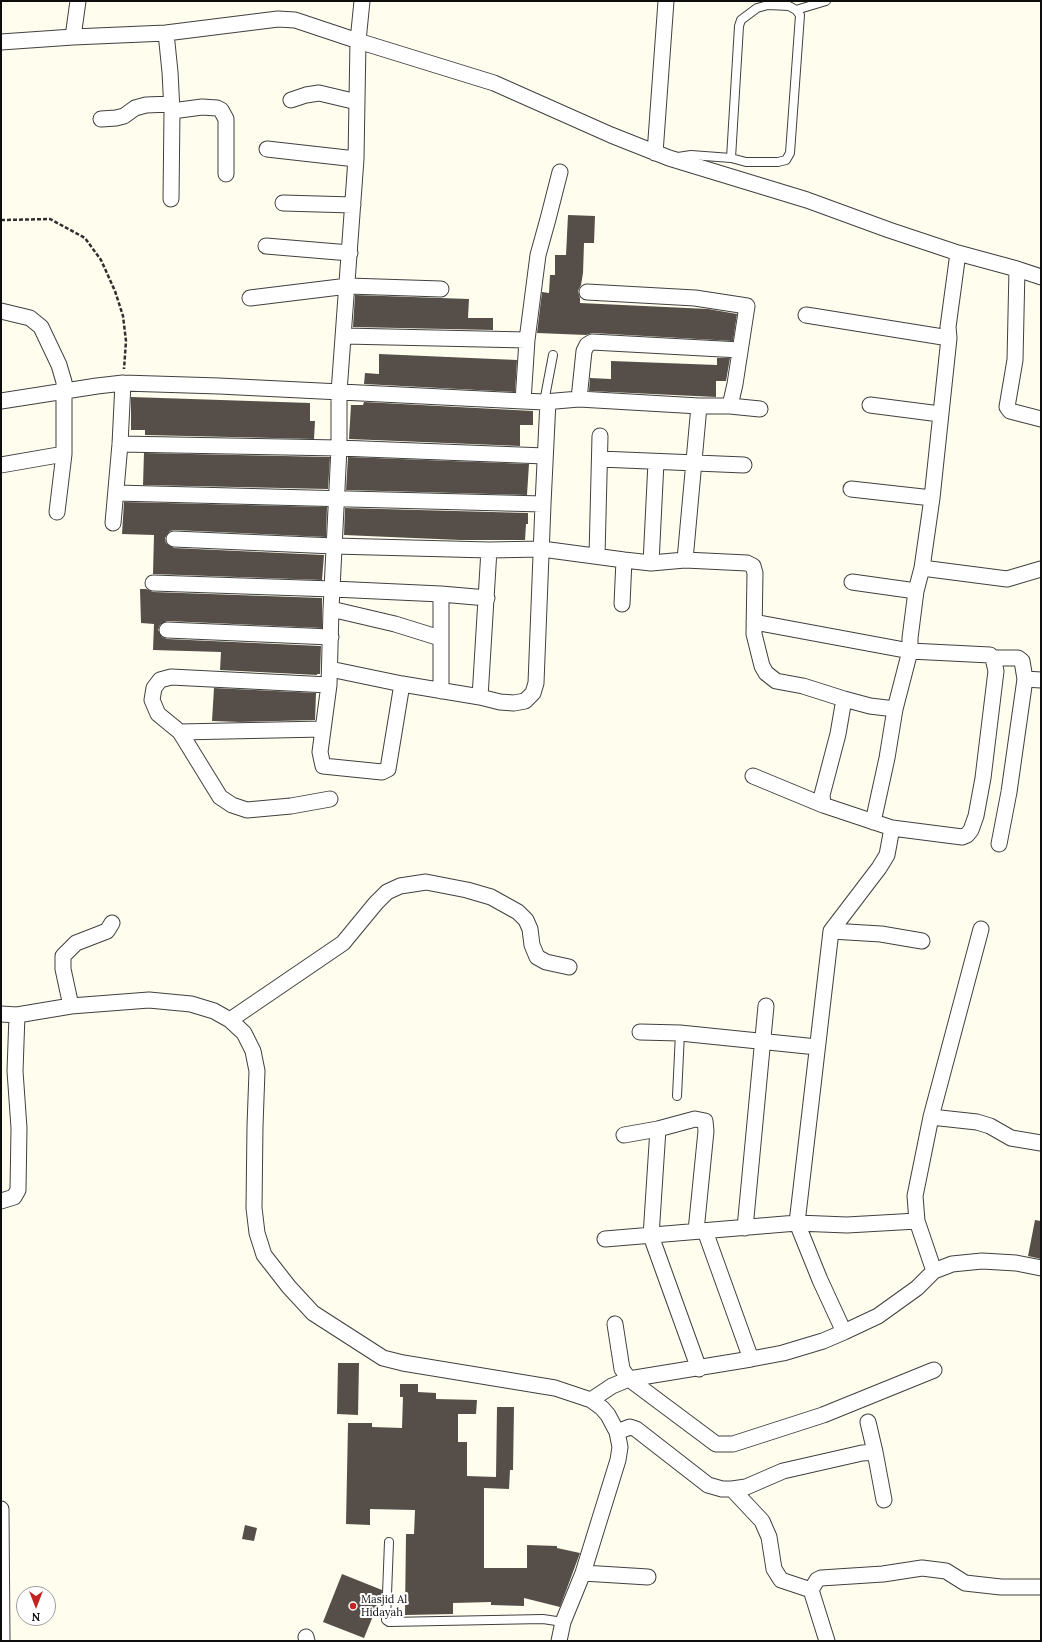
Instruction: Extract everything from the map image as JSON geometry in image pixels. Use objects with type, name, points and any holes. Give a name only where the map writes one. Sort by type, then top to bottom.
[{"type":"street","points":[[73,37],[78,1]]},
{"type":"street","points":[[362,1],[358,41],[356,159],[348,286],[339,392],[339,448],[331,609],[330,669],[320,759],[324,767],[386,771],[388,769],[390,765],[402,684]]},
{"type":"street","points":[[662,155],[666,1]]},
{"type":"street","points":[[1,42],[166,33],[278,19],[296,20],[358,41],[494,83],[611,135],[662,155],[807,200],[958,253],[1041,277]]},
{"type":"street","points":[[166,33],[172,108],[172,199]]},
{"type":"street","points":[[290,100],[319,93],[357,102]]},
{"type":"street","points":[[101,119],[124,116],[135,108],[146,105],[172,108],[218,108],[221,110],[226,119],[226,174]]},
{"type":"street","points":[[267,149],[356,159]]},
{"type":"street","points":[[523,401],[527,340],[538,255],[560,172]]},
{"type":"street","points":[[283,203],[353,205]]},
{"type":"street","points":[[266,246],[350,252]]},
{"type":"street","points":[[872,822],[887,758],[895,709],[910,651],[910,638],[916,591],[922,568],[932,498],[949,338],[948,327],[958,253]]},
{"type":"street","points":[[1017,269],[1015,360],[1007,407],[1010,411],[1041,419]]},
{"type":"street","points":[[250,298],[348,286],[441,289]]},
{"type":"street","points":[[587,292],[695,298],[747,306],[730,406]]},
{"type":"street","points":[[1,311],[30,318],[41,327],[59,365],[64,382],[64,454],[57,512]]},
{"type":"street","points":[[806,315],[949,338]]},
{"type":"street","points":[[344,336],[527,340]]},
{"type":"street","points":[[579,399],[584,351],[587,345],[592,342],[740,350]]},
{"type":"street","points":[[113,523],[120,444],[122,383]]},
{"type":"street","points":[[1,401],[122,383],[219,386],[523,401],[579,399],[699,406],[730,406],[760,409]]},
{"type":"street","points":[[330,669],[500,702],[514,703],[525,701],[533,693],[536,683],[542,549],[542,504],[546,401]]},
{"type":"street","points":[[870,404],[940,414]]},
{"type":"street","points":[[685,560],[699,406]]},
{"type":"street","points":[[597,556],[600,436]]},
{"type":"street","points":[[120,444],[339,448],[545,456]]},
{"type":"street","points":[[1,466],[64,454]]},
{"type":"street","points":[[600,459],[744,465]]},
{"type":"street","points":[[651,563],[656,462]]},
{"type":"street","points":[[851,489],[932,498]]},
{"type":"street","points":[[116,493],[542,504]]},
{"type":"street","points":[[174,539],[334,546],[489,550],[542,549],[651,563],[685,560],[742,563],[753,566],[755,573],[754,634],[762,666],[768,676],[776,681],[803,686],[870,706],[895,709]]},
{"type":"street","points":[[480,697],[489,550]]},
{"type":"street","points":[[622,604],[624,560]]},
{"type":"street","points":[[922,568],[1008,579],[1041,569]]},
{"type":"street","points":[[852,582],[916,591]]},
{"type":"street","points":[[153,583],[333,588],[487,598]]},
{"type":"street","points":[[441,594],[441,691]]},
{"type":"street","points":[[331,609],[395,624],[440,638]]},
{"type":"street","points":[[754,622],[910,651],[990,655],[993,658],[1020,659],[1025,679],[1009,792],[999,844]]},
{"type":"street","points":[[167,630],[331,637]]},
{"type":"street","points":[[753,776],[823,805],[892,828],[962,837],[967,835],[971,830],[976,816],[983,778],[996,672],[993,658]]},
{"type":"street","points":[[329,685],[171,677],[160,680],[154,688],[152,700],[158,714],[180,732],[220,797],[232,805],[247,810],[291,806],[330,799]]},
{"type":"street","points":[[1025,679],[1041,680]]},
{"type":"street","points":[[823,805],[822,795],[838,734],[844,699]]},
{"type":"street","points":[[180,732],[323,729]]},
{"type":"street","points":[[844,1332],[796,1223],[831,931],[879,868],[887,854],[892,828]]},
{"type":"street","points":[[230,1020],[344,943],[376,903],[387,892],[406,885],[426,882],[467,890],[491,897],[518,912],[526,920],[530,929],[532,945],[537,957],[546,962],[569,967]]},
{"type":"street","points":[[71,1006],[63,969],[63,956],[76,943],[107,930],[112,923]]},
{"type":"street","points":[[934,1271],[917,1221],[915,1196],[931,1116],[981,928]]},
{"type":"street","points":[[831,931],[881,934],[922,941]]},
{"type":"street","points":[[1,1014],[17,1015],[71,1006],[149,1000],[191,1004],[214,1011],[230,1020],[244,1033],[253,1051],[257,1071],[254,1208],[264,1255],[288,1287],[313,1314],[384,1358],[403,1363],[555,1388],[591,1400],[602,1408],[608,1415],[617,1432],[620,1447],[618,1460],[583,1573],[563,1622],[559,1641]]},
{"type":"street","points":[[745,1228],[766,1006]]},
{"type":"street","points":[[1,1200],[14,1197],[18,1190],[19,1128],[15,1071],[17,1015]]},
{"type":"street","points":[[640,1032],[680,1033],[817,1047]]},
{"type":"street","points":[[931,1116],[977,1122],[990,1126],[1011,1138],[1041,1143]]},
{"type":"street","points":[[624,1135],[658,1130],[695,1119],[705,1121],[706,1131],[700,1231],[751,1359]]},
{"type":"street","points":[[658,1130],[651,1236],[699,1369]]},
{"type":"street","points":[[605,1239],[796,1223],[847,1225],[917,1221]]},
{"type":"street","points":[[591,1400],[612,1386],[630,1379],[699,1369],[783,1353],[844,1332],[878,1316],[916,1288],[934,1271],[952,1264],[982,1261],[1016,1263],[1041,1268]]},
{"type":"street","points":[[615,1324],[622,1369],[630,1379],[716,1444],[722,1445],[733,1444],[823,1415],[934,1370]]},
{"type":"street","points":[[868,1422],[884,1500]]},
{"type":"street","points":[[617,1432],[630,1427],[636,1430],[708,1485],[722,1489],[746,1487],[783,1471],[862,1453],[875,1452]]},
{"type":"street","points":[[732,1489],[762,1521],[769,1537],[774,1569],[781,1580],[811,1590]]},
{"type":"street","points":[[1,1509],[2,1641]]},
{"type":"street","points":[[827,1641],[811,1590],[817,1580],[821,1578],[883,1574],[922,1568],[946,1571],[965,1583],[1001,1587],[1041,1587]]},
{"type":"street","points":[[583,1573],[648,1578]]},
{"type":"lane","points":[[796,10],[826,1]]},
{"type":"lane","points":[[662,155],[691,155],[731,158],[746,162],[778,162],[786,160],[790,153],[800,15],[796,10],[789,6],[768,5],[757,8],[741,20],[739,26],[731,158]]},
{"type":"lane","points":[[546,401],[553,355]]},
{"type":"lane","points":[[678,1096],[680,1033]]},
{"type":"lane","points":[[389,1542],[386,1620],[389,1622],[542,1619],[563,1622]]},
{"type":"path","points":[[1,220],[50,219],[85,238],[101,260],[115,291],[123,316],[126,341],[122,383]]},
{"type":"building","points":[[568,215],[595,216],[594,243],[584,243],[583,273],[581,285],[578,291],[580,303],[708,309],[737,314],[733,341],[592,333],[586,335],[537,333],[542,292],[549,293],[550,275],[555,275],[555,255],[566,255]]},
{"type":"building","points":[[355,295],[469,299],[468,318],[493,318],[493,330],[353,327]]},
{"type":"building","points":[[379,354],[517,360],[515,392],[364,384],[365,373],[379,374]]},
{"type":"building","points":[[717,358],[730,358],[726,381],[716,381],[716,397],[589,391],[590,378],[611,379],[611,361],[717,365]]},
{"type":"building","points":[[131,397],[310,403],[310,421],[315,421],[314,439],[145,435],[145,430],[131,430]]},
{"type":"building","points":[[364,402],[533,411],[533,425],[520,425],[520,446],[349,439],[351,405],[363,405]]},
{"type":"building","points":[[144,453],[330,457],[328,489],[143,485]]},
{"type":"building","points":[[348,457],[529,464],[527,495],[346,490]]},
{"type":"building","points":[[124,502],[327,507],[326,537],[174,530],[170,531],[165,538],[166,543],[174,548],[324,555],[322,580],[153,574],[154,535],[122,534]]},
{"type":"building","points":[[345,508],[528,513],[528,524],[526,524],[525,540],[460,540],[344,535]]},
{"type":"building","points":[[140,589],[146,589],[153,592],[322,598],[322,628],[167,621],[160,625],[158,630],[162,637],[167,639],[321,646],[320,674],[220,670],[221,652],[153,650],[154,624],[141,623]]},
{"type":"building","points":[[214,688],[316,693],[315,720],[240,722],[212,721]]},
{"type":"building","points":[[1035,1220],[1041,1221],[1041,1259],[1028,1256]]},
{"type":"building","points":[[338,1363],[359,1363],[358,1415],[337,1414]]},
{"type":"building","points":[[400,1384],[418,1384],[418,1392],[436,1393],[436,1399],[477,1400],[476,1414],[458,1414],[458,1442],[467,1442],[467,1476],[496,1477],[497,1407],[514,1407],[513,1470],[510,1470],[509,1489],[484,1488],[484,1568],[527,1568],[527,1545],[557,1546],[557,1548],[580,1553],[560,1607],[524,1598],[524,1606],[491,1605],[491,1602],[453,1603],[453,1614],[405,1615],[406,1534],[414,1534],[415,1510],[370,1509],[370,1525],[346,1524],[348,1423],[372,1423],[372,1427],[402,1428],[403,1397],[400,1397]]},
{"type":"building","points":[[245,1525],[257,1528],[254,1541],[242,1539]]},
{"type":"building","name":"Masjid Al Hidayah","points":[[342,1574],[382,1590],[382,1594],[364,1638],[323,1622]]},
{"type":"place","name":"Masjid Al Hidayah","points":[[353,1606]]}]
